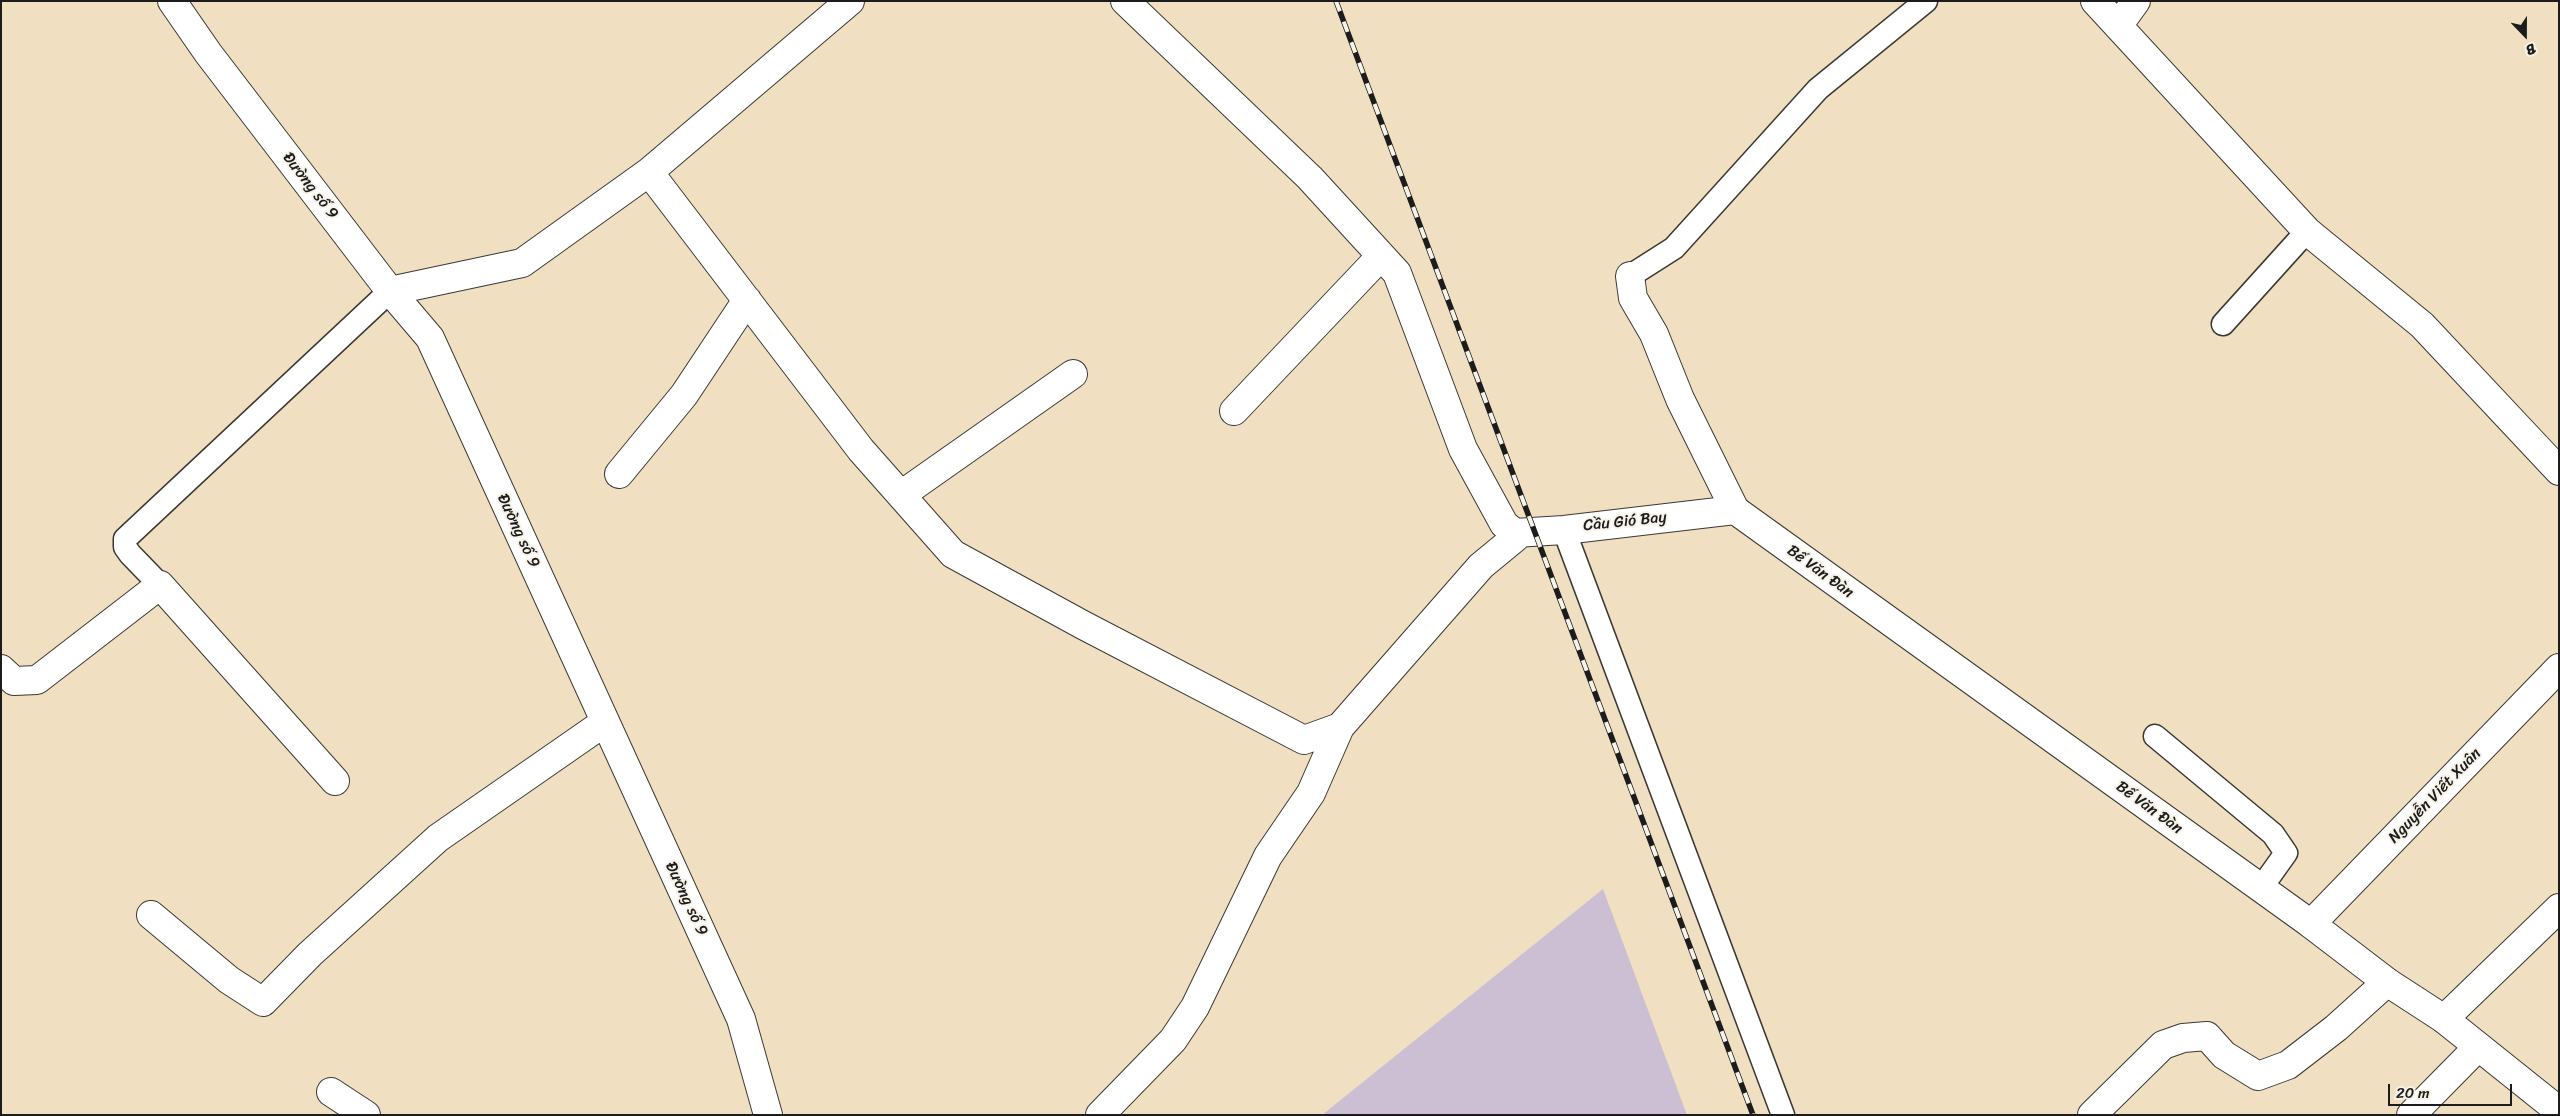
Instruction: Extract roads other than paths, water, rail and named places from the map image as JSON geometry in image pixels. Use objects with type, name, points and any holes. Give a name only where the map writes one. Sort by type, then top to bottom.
[{"type":"street","name":"Đường số 9","points":[[172,1],[208,53],[390,291],[430,338],[741,1019],[768,1115]]},
{"type":"street","points":[[390,291],[522,263],[649,172],[850,1]]},
{"type":"street","points":[[1100,1115],[1173,1040],[1195,1007],[1268,856],[1311,793],[1340,727],[1481,566],[1515,538],[1515,533],[1504,524],[1463,448],[1396,273],[1310,178],[1125,1]]},
{"type":"street","points":[[2095,1],[2307,231],[2422,326],[2559,471]]},
{"type":"street","points":[[2118,26],[2136,1]]},
{"type":"street","points":[[649,172],[861,450],[953,554],[1304,740],[1340,727]]},
{"type":"street","points":[[1234,412],[1381,256]]},
{"type":"street","points":[[1630,276],[1633,298],[1654,334],[1725,511]]},
{"type":"street","points":[[619,474],[684,396],[747,300]]},
{"type":"street","points":[[901,495],[1073,374]]},
{"type":"street","name":"Cầu Gió Bay","points":[[1515,533],[1569,529],[1725,511]]},
{"type":"street","name":"Bế Văn Đàn","points":[[1725,511],[2311,924],[2387,982],[2444,1019],[2559,1111]]},
{"type":"street","points":[[1,669],[14,681],[37,680],[160,585],[335,781]]},
{"type":"street","name":"Nguyễn Viết Xuân","points":[[2311,924],[2559,668]]},
{"type":"street","points":[[152,915],[229,980],[263,1002],[310,954],[438,838],[605,722]]},
{"type":"street","points":[[2444,1019],[2559,908]]},
{"type":"street","points":[[2092,1115],[2163,1044],[2184,1038],[2207,1036],[2224,1055],[2258,1076],[2288,1065],[2336,1028],[2387,982]]},
{"type":"street","points":[[2411,1115],[2478,1047]]},
{"type":"street","points":[[331,1092],[366,1115]]},
{"type":"lane","points":[[1630,276],[1674,248],[1818,89],[1926,1]]},
{"type":"lane","points":[[2223,324],[2307,231]]},
{"type":"lane","points":[[160,585],[130,554],[125,547],[124,539],[390,291]]},
{"type":"lane","points":[[1569,529],[1783,1115]]},
{"type":"lane","points":[[2155,736],[2273,834],[2286,853],[2260,888]]},
{"type":"railway","points":[[1336,1],[1753,1115]]}]
